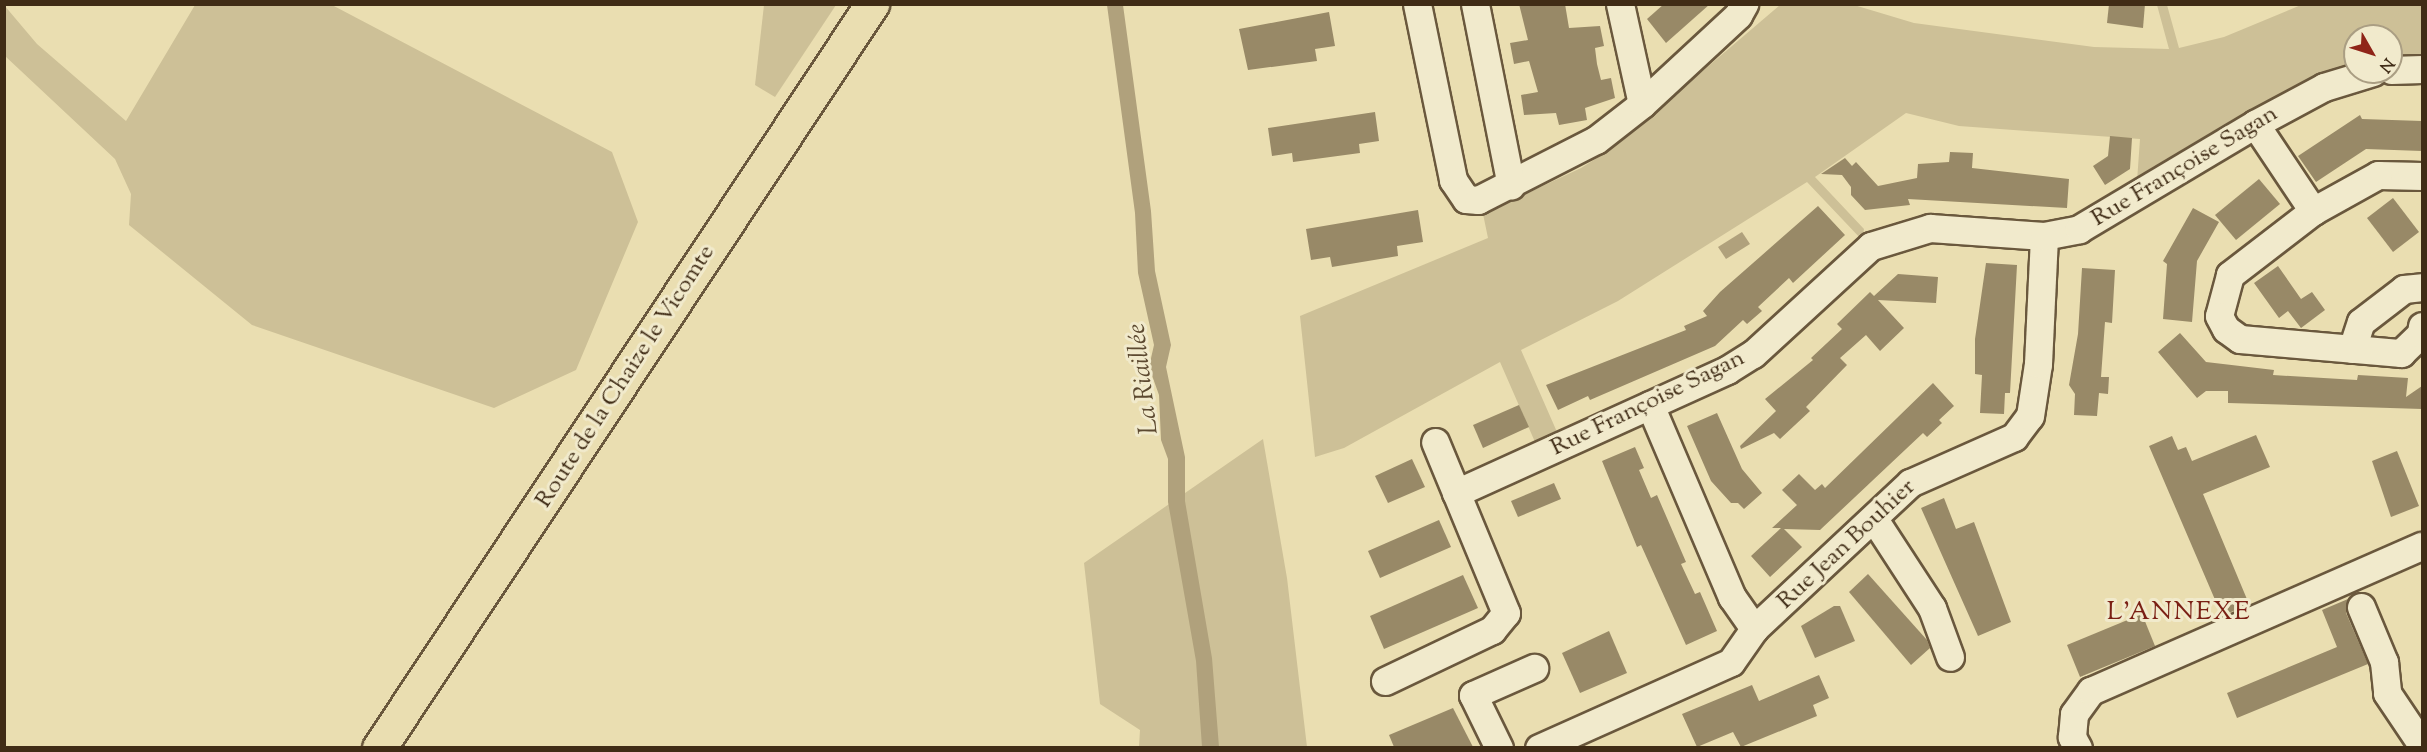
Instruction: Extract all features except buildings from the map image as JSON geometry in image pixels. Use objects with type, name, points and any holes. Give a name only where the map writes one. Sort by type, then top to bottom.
[{"type":"main road","name":"Route de la Chaize le Vicomte","points":[[379,747],[872,4]]},
{"type":"street","points":[[1417,4],[1457,190],[1466,199],[1478,200],[1596,140],[1642,104],[1738,15],[1744,4]]},
{"type":"street","points":[[1476,4],[1511,185]]},
{"type":"street","points":[[1620,4],[1642,104]]},
{"type":"street","points":[[2403,70],[2422,69]]},
{"type":"street","name":"Rue Françoise Sagan","points":[[1456,493],[1727,370],[1754,354],[1871,246],[1930,228],[2044,237],[2079,229],[2117,209],[2255,124],[2325,87],[2343,81]]},
{"type":"street","points":[[2255,124],[2313,211]]},
{"type":"street","points":[[2422,176],[2378,175],[2313,211],[2230,275],[2219,316],[2226,329],[2240,339],[2401,353],[2421,334],[2422,326]]},
{"type":"street","name":"Rue Jean Bouhier","points":[[1650,405],[1732,597],[1754,630],[1910,483],[2014,437],[2030,416],[2038,364],[2044,237]]},
{"type":"street","points":[[2352,349],[2361,322],[2404,289],[2422,287]]},
{"type":"street","points":[[1385,681],[1492,630],[1506,613],[1435,442]]},
{"type":"street","points":[[1874,519],[1932,608],[1950,657]]},
{"type":"street","points":[[2078,747],[2072,737],[2074,714],[2091,691],[2422,546]]},
{"type":"street","points":[[2361,607],[2385,662],[2387,693],[2422,745]]},
{"type":"street","points":[[1539,747],[1731,662],[1754,630]]},
{"type":"street","points":[[1499,747],[1473,694],[1534,668]]},
{"type":"shaded area","points":[[4,5],[37,44],[126,121],[195,5],[332,5],[612,152],[638,222],[576,370],[494,408],[252,325],[129,225],[131,194],[115,159],[5,56]]},
{"type":"shaded area","points":[[764,5],[836,5],[775,97],[755,85]]},
{"type":"shaded area","points":[[1107,5],[1123,5],[1151,211],[1155,271],[1171,345],[1166,367],[1185,457],[1185,501],[1212,658],[1219,747],[1202,747],[1196,661],[1168,502],[1168,459],[1161,440],[1159,395],[1149,367],[1154,345],[1138,273],[1135,213]]},
{"type":"shaded area","points":[[1780,5],[1854,5],[1914,23],[2094,47],[2169,49],[2157,5],[2167,5],[2179,48],[2224,37],[2301,5],[2422,5],[2422,60],[2403,61],[2403,24],[2343,24],[2343,73],[2137,181],[2140,139],[1959,126],[1906,113],[1815,177],[1864,229],[1862,240],[1807,182],[1618,301],[1521,350],[1557,432],[1535,442],[1500,362],[1344,448],[1315,457],[1300,316],[1488,238],[1483,214],[1581,168],[1610,150]]},
{"type":"shaded area","points":[[1742,232],[1750,244],[1726,259],[1718,247]]},
{"type":"shaded area","points":[[1263,439],[1287,578],[1307,747],[1139,747],[1140,730],[1100,704],[1084,563]]},
{"type":"district","name":"L'ANNEXE","points":[[2179,613]]},
{"type":"water label","name":"La Riaillée","points":[[1144,379]]}]
